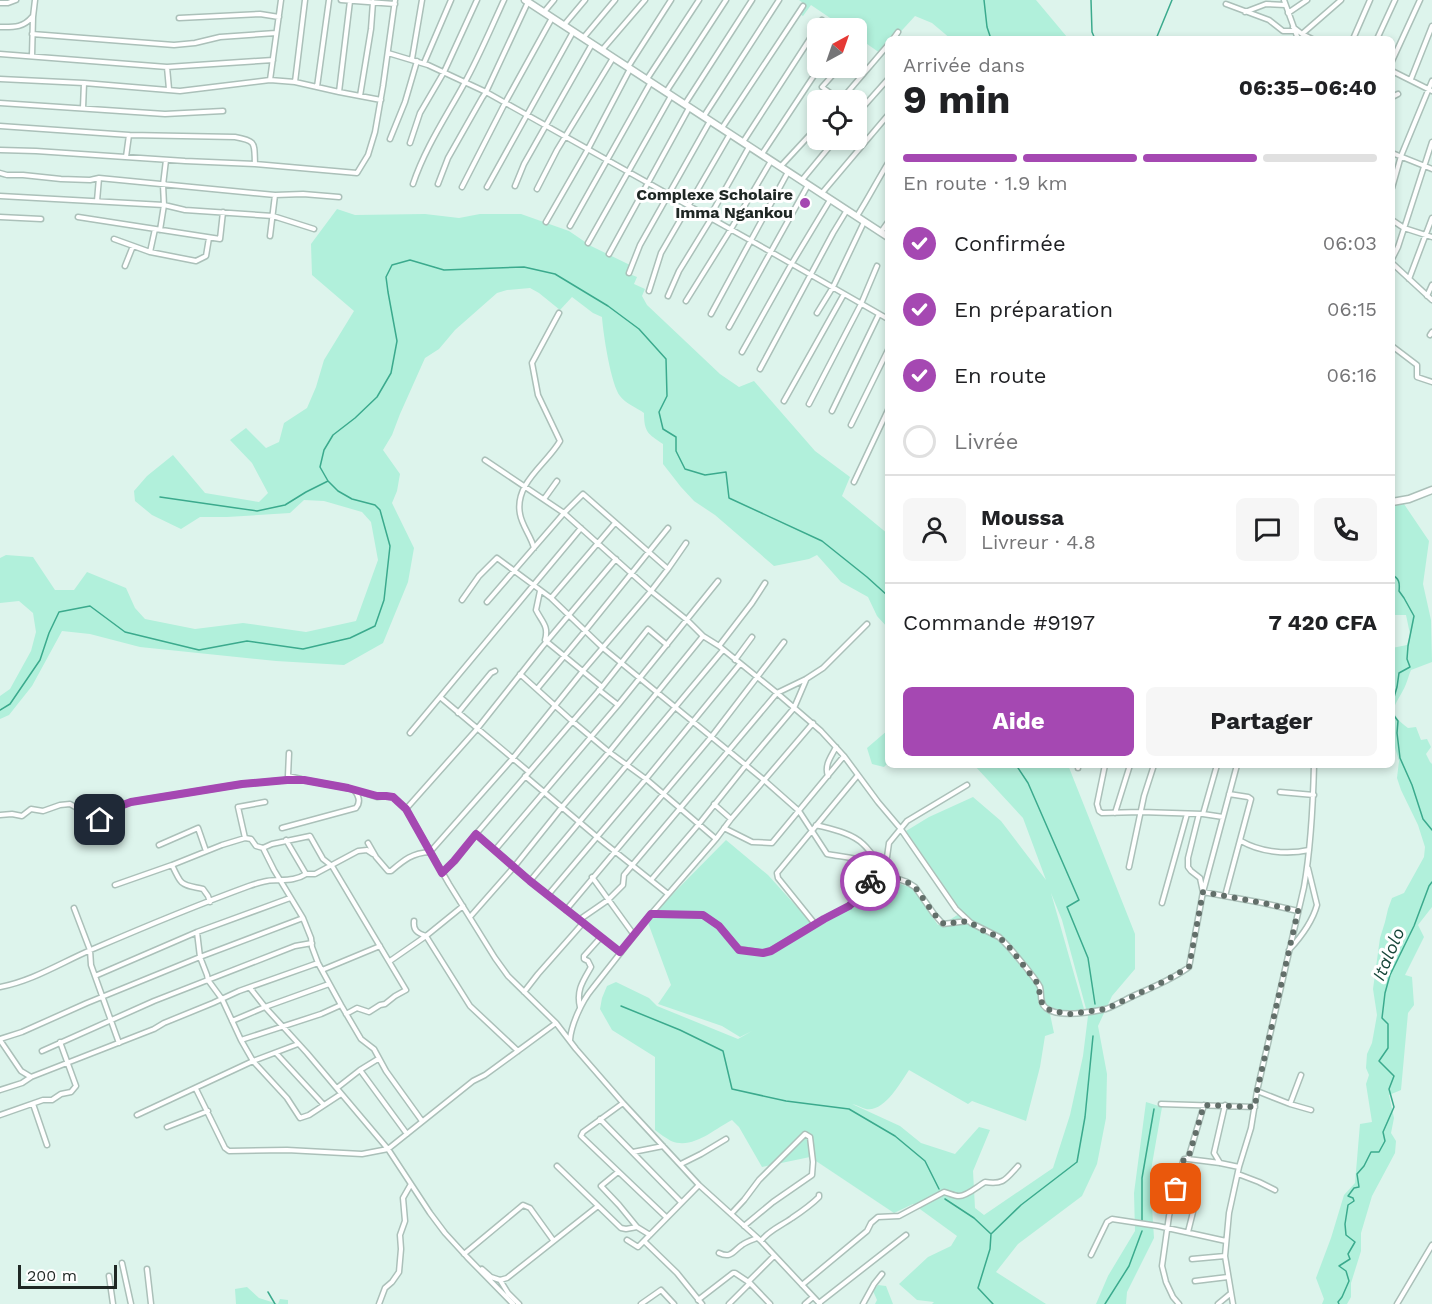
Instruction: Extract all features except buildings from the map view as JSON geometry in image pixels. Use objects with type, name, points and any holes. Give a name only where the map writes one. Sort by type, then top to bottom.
[{"type":"highway","points":[[526,1],[885,235]]},
{"type":"highway","points":[[1395,501],[1432,490]]},
{"type":"street","points":[[0,3],[16,0]]},
{"type":"street","points":[[32,56],[35,0]]},
{"type":"street","points":[[270,80],[281,0]]},
{"type":"street","points":[[295,82],[305,0]]},
{"type":"street","points":[[317,87],[329,0]]},
{"type":"street","points":[[0,150],[255,164],[357,174],[372,145],[395,2],[341,0]]},
{"type":"street","points":[[390,139],[405,102],[415,60],[422,0]]},
{"type":"street","points":[[424,63],[451,0]]},
{"type":"street","points":[[410,143],[420,113],[444,72],[477,0]]},
{"type":"street","points":[[413,184],[419,165],[465,82],[504,0]]},
{"type":"street","points":[[544,12],[554,0]]},
{"type":"street","points":[[564,25],[585,0]]},
{"type":"street","points":[[584,37],[615,0]]},
{"type":"street","points":[[602,50],[645,0]]},
{"type":"street","points":[[546,222],[588,149],[629,67],[671,0]]},
{"type":"street","points":[[570,226],[649,80],[699,0]]},
{"type":"street","points":[[588,243],[669,93],[726,0]]},
{"type":"street","points":[[609,254],[649,183],[687,106],[752,0]]},
{"type":"street","points":[[629,273],[640,245],[707,119],[779,0]]},
{"type":"street","points":[[1288,13],[1307,0]]},
{"type":"street","points":[[1302,34],[1341,0]]},
{"type":"street","points":[[1354,36],[1370,0]]},
{"type":"street","points":[[1378,36],[1395,0]]},
{"type":"street","points":[[1395,54],[1420,0]]},
{"type":"street","points":[[339,92],[350,1]]},
{"type":"street","points":[[438,184],[448,158],[486,92],[526,1]]},
{"type":"street","points":[[360,96],[373,2]]},
{"type":"street","points":[[1244,12],[1266,4],[1285,2],[1297,36]]},
{"type":"street","points":[[1226,4],[1269,20],[1282,30],[1294,29],[1306,36]]},
{"type":"street","points":[[722,129],[803,6]]},
{"type":"street","points":[[179,18],[260,14],[279,17]]},
{"type":"street","points":[[0,27],[23,25],[33,16]]},
{"type":"street","points":[[462,187],[505,103],[553,18]]},
{"type":"street","points":[[1411,80],[1432,26]]},
{"type":"street","points":[[487,187],[573,31]]},
{"type":"street","points":[[895,36],[898,32]]},
{"type":"street","points":[[32,34],[174,45],[220,37],[276,33]]},
{"type":"street","points":[[515,186],[524,164],[592,43]]},
{"type":"street","points":[[743,142],[807,43]]},
{"type":"street","points":[[850,90],[885,49]]},
{"type":"street","points":[[388,53],[424,63],[486,92],[885,317]]},
{"type":"street","points":[[0,54],[167,67],[273,60]]},
{"type":"street","points":[[537,189],[557,150],[613,57]]},
{"type":"street","points":[[167,67],[169,90]]},
{"type":"street","points":[[1395,73],[1430,90]]},
{"type":"street","points":[[762,154],[812,78]]},
{"type":"street","points":[[826,90],[822,87],[830,78]]},
{"type":"street","points":[[0,79],[180,91],[270,80],[295,82],[381,100]]},
{"type":"street","points":[[1395,172],[1432,81]]},
{"type":"street","points":[[83,108],[84,83]]},
{"type":"street","points":[[867,103],[885,83]]},
{"type":"street","points":[[0,103],[165,114],[223,111]]},
{"type":"street","points":[[822,193],[885,119]]},
{"type":"street","points":[[0,126],[129,135],[235,137],[249,140],[255,146],[255,164]]},
{"type":"street","points":[[649,291],[661,253],[730,134]]},
{"type":"street","points":[[126,158],[129,135]]},
{"type":"street","points":[[781,166],[807,138]]},
{"type":"street","points":[[1395,254],[1432,142]]},
{"type":"street","points":[[668,296],[679,270],[749,147]]},
{"type":"street","points":[[802,180],[827,150]]},
{"type":"street","points":[[1395,154],[1432,170]]},
{"type":"street","points":[[150,252],[164,205],[163,185],[166,160]]},
{"type":"street","points":[[686,302],[771,160]]},
{"type":"street","points":[[857,216],[872,194],[885,168]]},
{"type":"street","points":[[711,314],[788,171]]},
{"type":"street","points":[[0,173],[61,179],[99,178],[275,195],[303,194],[339,197]]},
{"type":"street","points":[[97,201],[99,178]]},
{"type":"street","points":[[729,327],[808,185]]},
{"type":"street","points":[[270,236],[275,195]]},
{"type":"street","points":[[0,196],[164,205],[185,210],[273,216],[314,229]]},
{"type":"street","points":[[742,352],[830,199]]},
{"type":"street","points":[[760,369],[847,210]]},
{"type":"street","points":[[78,217],[221,239],[223,212]]},
{"type":"street","points":[[0,217],[41,219]]},
{"type":"street","points":[[1409,279],[1432,218]]},
{"type":"street","points":[[817,313],[833,287],[864,221]]},
{"type":"street","points":[[1395,222],[1404,228],[1432,237]]},
{"type":"street","points":[[881,232],[885,226]]},
{"type":"street","points":[[114,239],[150,252],[196,261],[206,256],[209,238]]},
{"type":"street","points":[[125,266],[133,246]]},
{"type":"street","points":[[1395,264],[1432,300]]},
{"type":"street","points":[[809,404],[861,304],[877,266]]},
{"type":"street","points":[[1427,296],[1432,285]]},
{"type":"street","points":[[784,401],[844,294]]},
{"type":"street","points":[[534,548],[519,513],[524,486],[560,441],[538,395],[532,363],[559,313]]},
{"type":"street","points":[[832,411],[879,314]]},
{"type":"street","points":[[1395,348],[1417,365],[1417,376],[1432,382]]},
{"type":"street","points":[[851,425],[885,356]]},
{"type":"street","points":[[854,482],[885,416]]},
{"type":"street","points":[[485,460],[564,513],[703,636],[719,646],[828,736],[900,828],[956,909],[968,921],[999,937],[1010,948],[1038,984],[1041,1001],[1047,1009],[1075,1013],[1109,1007],[1189,967],[1203,892],[1236,768]]},
{"type":"street","points":[[544,499],[557,481]]},
{"type":"street","points":[[488,602],[583,494],[668,570]]},
{"type":"street","points":[[551,598],[615,523]]},
{"type":"street","points":[[410,733],[581,528]]},
{"type":"street","points":[[537,689],[668,528]]},
{"type":"street","points":[[368,843],[386,870],[392,871],[405,859],[430,852],[513,758],[668,570],[686,543]]},
{"type":"street","points":[[462,600],[478,576],[496,558],[508,568],[515,570],[551,598],[603,648],[712,736],[799,811],[827,854],[874,863],[890,876],[907,882],[915,887],[944,924],[968,921]]},
{"type":"street","points":[[406,809],[477,729],[546,641],[616,559]]},
{"type":"street","points":[[495,850],[592,737],[718,581]]},
{"type":"street","points":[[719,646],[765,583]]},
{"type":"street","points":[[540,591],[536,610],[544,622],[546,631],[542,647]]},
{"type":"street","points":[[524,992],[581,922],[623,885],[623,877],[777,693],[823,668],[867,624]]},
{"type":"street","points":[[442,873],[622,663],[648,629],[667,645]]},
{"type":"street","points":[[470,917],[514,867],[703,636]]},
{"type":"street","points":[[735,660],[752,637]]},
{"type":"street","points":[[546,641],[618,705]]},
{"type":"street","points":[[566,909],[712,736],[784,642]]},
{"type":"street","points":[[530,881],[723,650]]},
{"type":"street","points":[[548,895],[740,664]]},
{"type":"street","points":[[458,713],[490,673],[495,670]]},
{"type":"street","points":[[520,674],[572,721],[646,779],[716,839]]},
{"type":"street","points":[[651,880],[794,708],[806,679]]},
{"type":"street","points":[[440,697],[513,758],[544,792],[668,894]]},
{"type":"street","points":[[570,1041],[572,1028],[585,997],[651,914],[813,723]]},
{"type":"street","points":[[828,777],[827,764],[836,747]]},
{"type":"street","points":[[289,753],[288,776],[377,796],[393,797],[406,809],[442,873],[504,970],[556,1023],[623,1103],[699,1185],[759,1240],[819,1303],[906,1235]]},
{"type":"street","points":[[724,828],[752,842],[771,844],[844,756]]},
{"type":"street","points":[[1105,768],[1098,797],[1098,808],[1102,813],[1141,812],[1223,817]]},
{"type":"street","points":[[1115,813],[1129,768]]},
{"type":"street","points":[[1129,867],[1144,796],[1153,768]]},
{"type":"street","points":[[1203,892],[1200,878],[1188,867],[1188,858],[1216,768]]},
{"type":"street","points":[[1233,1304],[1225,1256],[1229,1213],[1239,1167],[1251,1128],[1257,1091],[1307,867],[1314,795],[1314,768]]},
{"type":"street","points":[[815,924],[778,878],[777,873],[858,775]]},
{"type":"street","points":[[78,824],[98,821],[116,808],[138,800],[249,783],[304,780]]},
{"type":"street","points":[[816,825],[863,843],[880,861],[887,857],[889,843],[907,821],[967,785]]},
{"type":"street","points":[[282,828],[356,808],[359,799],[354,790]]},
{"type":"street","points":[[1280,792],[1314,795]]},
{"type":"street","points":[[1225,896],[1251,799],[1229,794]]},
{"type":"street","points":[[245,838],[238,807],[265,802]]},
{"type":"street","points":[[0,815],[22,816],[31,809],[43,811],[70,804],[91,822]]},
{"type":"street","points":[[714,804],[731,819]]},
{"type":"street","points":[[1162,903],[1187,814]]},
{"type":"street","points":[[159,845],[198,828],[206,851]]},
{"type":"street","points":[[476,834],[530,881],[620,952]]},
{"type":"street","points":[[115,885],[245,838],[251,839],[256,846],[264,848],[286,840],[310,836],[323,859],[332,866],[406,990],[369,1012],[357,1008],[346,1014]]},
{"type":"street","points":[[286,840],[306,874]]},
{"type":"street","points":[[1241,841],[1254,847],[1285,853],[1309,850]]},
{"type":"street","points":[[264,848],[303,918],[318,963],[346,1014],[361,1039],[372,1047],[422,1121]]},
{"type":"street","points":[[0,987],[37,976],[90,950],[257,883],[296,879],[306,874],[315,874],[361,850],[367,850],[376,857]]},
{"type":"street","points":[[172,865],[181,883],[203,889],[210,902]]},
{"type":"street","points":[[1289,951],[1306,929],[1317,905],[1307,867]]},
{"type":"street","points":[[651,914],[703,915],[719,926],[739,950],[763,953],[786,943],[853,903],[867,882],[889,873]]},
{"type":"street","points":[[592,877],[634,935]]},
{"type":"street","points":[[1203,892],[1298,911]]},
{"type":"street","points":[[95,976],[197,932],[290,898]]},
{"type":"street","points":[[390,961],[463,906]]},
{"type":"street","points":[[74,908],[90,950],[90,965],[119,1043]]},
{"type":"street","points":[[31,1077],[21,1071],[0,1040],[200,957],[303,918]]},
{"type":"street","points":[[414,921],[414,928],[426,936],[470,1006],[518,1051]]},
{"type":"street","points":[[197,932],[200,957],[208,980],[222,999],[241,1040],[254,1061],[287,1098],[300,1118],[309,1115],[341,1094]]},
{"type":"street","points":[[581,1008],[580,985],[591,967],[584,956],[601,937]]},
{"type":"street","points":[[42,1051],[208,980],[295,946],[312,943]]},
{"type":"street","points":[[322,970],[380,946]]},
{"type":"street","points":[[0,1090],[27,1081],[31,1077],[222,999],[318,963]]},
{"type":"street","points":[[232,1021],[329,984]]},
{"type":"street","points":[[250,988],[388,1149],[445,1233],[511,1302]]},
{"type":"street","points":[[241,1040],[321,1014],[341,1005]]},
{"type":"street","points":[[196,1089],[225,1148],[229,1151],[287,1150],[362,1154],[388,1149],[473,1080],[485,1075],[556,1023]]},
{"type":"street","points":[[0,1115],[43,1100],[52,1100],[75,1089],[69,1063],[60,1042]]},
{"type":"street","points":[[137,1115],[254,1061],[298,1044]]},
{"type":"street","points":[[276,1053],[323,1104]]},
{"type":"street","points":[[337,1088],[378,1059]]},
{"type":"street","points":[[360,1070],[407,1134]]},
{"type":"street","points":[[1290,1104],[1301,1075]]},
{"type":"street","points":[[1257,1091],[1311,1110]]},
{"type":"street","points":[[623,1103],[583,1132],[582,1136],[666,1217]]},
{"type":"street","points":[[33,1104],[47,1145]]},
{"type":"street","points":[[1161,1104],[1255,1107]]},
{"type":"street","points":[[1188,1159],[1204,1105]]},
{"type":"street","points":[[1220,1163],[1214,1153],[1225,1106]]},
{"type":"street","points":[[167,1127],[208,1111]]},
{"type":"street","points":[[600,1119],[681,1202]]},
{"type":"street","points":[[731,1215],[759,1180],[806,1134],[810,1137],[812,1176],[744,1226]]},
{"type":"street","points":[[681,1164],[726,1139]]},
{"type":"street","points":[[633,1152],[663,1146]]},
{"type":"street","points":[[1179,1304],[1173,1298],[1164,1276],[1162,1260],[1166,1227],[1183,1161],[1188,1159],[1239,1167]]},
{"type":"street","points":[[557,1166],[621,1228],[637,1227]]},
{"type":"street","points":[[802,1285],[867,1232],[871,1223],[878,1217],[899,1216],[944,1192],[960,1196],[985,1182],[1002,1182],[1018,1166]]},
{"type":"street","points":[[618,1172],[601,1186],[637,1227],[650,1235]]},
{"type":"street","points":[[1238,1174],[1275,1190]]},
{"type":"street","points":[[379,1304],[385,1288],[399,1272],[400,1235],[405,1221],[404,1198],[411,1184]]},
{"type":"street","points":[[627,1240],[638,1247],[699,1185]]},
{"type":"street","points":[[719,1253],[723,1256],[729,1255],[742,1245],[759,1240],[815,1201],[819,1195]]},
{"type":"street","points":[[1188,1232],[1197,1196]]},
{"type":"street","points":[[465,1256],[523,1205],[530,1208],[554,1240]]},
{"type":"street","points":[[465,1256],[491,1277],[500,1280],[507,1278],[598,1206]]},
{"type":"street","points":[[1091,1255],[1109,1220],[1166,1227],[1226,1241]]},
{"type":"street","points":[[644,1241],[677,1273],[700,1302],[733,1273],[736,1273],[770,1304]]},
{"type":"street","points":[[1396,1304],[1431,1248]]},
{"type":"street","points":[[729,1304],[774,1256]]},
{"type":"street","points":[[1192,1259],[1225,1256]]},
{"type":"street","points":[[122,1263],[131,1304]]},
{"type":"street","points":[[147,1269],[152,1304]]},
{"type":"street","points":[[863,1304],[882,1274]]},
{"type":"street","points":[[109,1276],[113,1304]]},
{"type":"street","points":[[1195,1281],[1228,1277]]},
{"type":"street","points":[[500,1280],[519,1304]]},
{"type":"street","points":[[641,1304],[661,1290],[674,1304]]},
{"type":"street","points":[[1218,1304],[1231,1293]]},
{"type":"street","points":[[805,1304],[813,1297]]},
{"type":"green space","points":[[799,0],[1036,0],[1066,36],[947,36],[932,23],[915,16],[897,36],[885,36],[885,48],[880,53],[867,44],[867,18],[830,18],[811,5],[803,16],[798,13],[803,3]]},
{"type":"green space","points":[[337,209],[355,215],[425,214],[459,218],[480,214],[521,214],[569,231],[591,246],[630,265],[627,273],[637,277],[634,284],[645,289],[642,296],[647,305],[720,374],[739,387],[754,381],[815,451],[850,477],[842,496],[885,532],[885,625],[877,616],[868,597],[841,582],[817,555],[809,559],[774,566],[715,515],[694,501],[681,487],[663,464],[663,444],[648,432],[644,413],[625,401],[617,390],[608,358],[602,317],[572,297],[560,310],[530,288],[507,290],[497,293],[455,330],[439,349],[425,358],[392,435],[383,450],[400,474],[392,503],[414,548],[408,582],[383,643],[344,665],[276,661],[140,647],[90,634],[62,631],[32,686],[9,715],[0,719],[0,696],[10,689],[31,651],[36,632],[33,613],[19,601],[0,603],[0,558],[6,555],[33,557],[55,590],[74,590],[87,572],[126,588],[135,608],[145,619],[195,629],[243,623],[306,632],[356,621],[378,560],[371,522],[362,512],[324,501],[304,500],[290,513],[200,517],[181,529],[152,515],[135,501],[134,491],[147,476],[173,455],[205,493],[259,502],[268,493],[252,463],[230,440],[246,428],[266,448],[279,442],[284,423],[307,408],[324,360],[354,311],[312,275],[311,244]]},
{"type":"green space","points":[[1404,504],[1429,541],[1423,584],[1431,620],[1432,662],[1411,670],[1395,707],[1395,647],[1407,645],[1410,634],[1406,615],[1395,615],[1395,505]]},
{"type":"green space","points":[[1395,714],[1400,722],[1408,728],[1416,727],[1421,740],[1427,739],[1431,747],[1426,754],[1432,764],[1432,907],[1418,925],[1424,937],[1405,975],[1412,977],[1414,1005],[1408,1013],[1401,1090],[1389,1095],[1394,1118],[1391,1133],[1396,1141],[1395,1153],[1372,1196],[1361,1233],[1361,1251],[1351,1283],[1351,1297],[1347,1304],[1322,1304],[1324,1299],[1316,1278],[1344,1195],[1355,1183],[1360,1124],[1372,1122],[1366,1084],[1369,1075],[1366,1068],[1367,1054],[1372,1043],[1377,1015],[1373,989],[1380,938],[1392,898],[1404,893],[1424,857],[1425,847],[1418,825],[1397,778],[1399,761],[1395,748]]},
{"type":"green space","points":[[885,733],[884,767],[872,764],[867,748]]},
{"type":"green space","points":[[977,768],[1069,768],[1135,934],[1135,969],[1112,996],[1098,1026],[1107,1074],[1106,1118],[1097,1164],[1082,1196],[1018,1244],[996,1272],[1046,1304],[932,1304],[934,1302],[917,1300],[899,1284],[928,1257],[951,1246],[957,1236],[913,1204],[894,1213],[810,1157],[762,1167],[739,1127],[732,1120],[695,1141],[679,1143],[671,1141],[655,1130],[655,1057],[612,1030],[600,1009],[607,986],[616,982],[649,998],[657,1006],[738,1039],[752,1031],[740,1037],[722,1026],[658,1004],[671,985],[647,920],[726,840],[768,875],[816,928],[853,907],[867,885],[883,878],[912,888],[938,925],[962,912],[906,831],[929,817],[973,797],[1001,821],[1046,880],[1023,818]],"holes":[[[1051,893],[1062,920],[1088,1016],[1083,1056],[1070,1115],[1053,1168],[984,1215],[975,1208],[973,1171],[990,1130],[979,1127],[955,1154],[921,1143],[900,1126],[852,1104],[866,1109],[879,1106],[891,1096],[909,1070],[968,1104],[972,1101],[1026,1121],[1040,1067],[1045,1036],[1054,1033],[1050,1014],[1084,1009]]]},
{"type":"green space","points":[[1146,1102],[1162,1107],[1150,1176],[1154,1238],[1127,1292],[1126,1304],[1096,1304],[1108,1276],[1135,1231],[1134,1193]]},
{"type":"green space","points":[[878,1285],[886,1286],[893,1304],[875,1304],[877,1300],[873,1291]]},
{"type":"green space","points":[[247,1287],[259,1298],[278,1304],[236,1304],[235,1289]]},
{"type":"green space","points":[[280,1299],[288,1300],[288,1304],[278,1304]]},
{"type":"waterway","name":"Italolo","points":[[984,0],[990,36]]},
{"type":"waterway","points":[[1091,0],[1094,36]]},
{"type":"waterway","points":[[1157,36],[1172,0]]},
{"type":"waterway","points":[[0,710],[10,704],[40,660],[59,612],[90,606],[125,632],[199,650],[247,641],[303,649],[350,638],[375,626],[384,600],[390,546],[380,510],[375,505],[352,499],[338,491],[328,481],[320,467],[324,450],[333,435],[377,397],[391,373],[397,341],[386,277],[392,265],[410,260],[444,270],[524,267],[555,274],[608,306],[639,329],[666,359],[667,396],[659,412],[663,429],[676,437],[676,451],[685,469],[705,475],[726,472],[729,498],[822,541],[885,593]]},
{"type":"waterway","points":[[160,497],[257,511],[285,505],[328,481]]},
{"type":"waterway","name":"Italolo","points":[[1395,577],[1398,579],[1399,591],[1414,616],[1408,646],[1407,659],[1410,667],[1399,673],[1395,694]]},
{"type":"waterway","name":"Italolo","points":[[1395,717],[1398,721],[1400,758],[1423,819],[1432,830]]},
{"type":"waterway","points":[[1018,768],[1028,783],[1079,900],[1067,907],[1088,958],[1095,1004]]},
{"type":"waterway","name":"Italolo","points":[[1339,1304],[1349,1281],[1346,1271],[1339,1266],[1350,1259],[1348,1254],[1355,1242],[1346,1235],[1348,1205],[1354,1201],[1348,1196],[1354,1188],[1359,1187],[1357,1174],[1371,1152],[1379,1152],[1385,1141],[1383,1132],[1394,1107],[1389,1089],[1394,1076],[1379,1061],[1388,1048],[1388,1024],[1382,1018],[1385,993],[1390,975],[1432,882]]},
{"type":"waterway","points":[[621,1006],[680,1030],[723,1051],[732,1089],[786,1101],[849,1109],[895,1136],[925,1161],[939,1189]]},
{"type":"waterway","points":[[991,1234],[1021,1205],[1077,1162],[1085,1117],[1093,1036]]},
{"type":"waterway","points":[[1142,1221],[1142,1178],[1154,1109]]},
{"type":"waterway","points":[[945,1199],[974,1218],[991,1234],[990,1249],[978,1288],[993,1304]]},
{"type":"waterway","points":[[1105,1304],[1129,1266],[1142,1231]]},
{"type":"waterway","points":[[268,1292],[275,1304]]},
{"type":"way so far","points":[[870,881],[889,873],[890,876],[915,887],[944,924],[968,921],[999,937],[1040,987],[1041,1001],[1044,1006],[1051,1011],[1066,1013],[1106,1009],[1189,967],[1203,892],[1298,911],[1255,1107],[1204,1105],[1188,1159],[1183,1161],[1176,1189]]},
{"type":"place","name":"Complexe Scholaire Imma Ngankou","points":[[805,203]]},
{"type":"route","points":[[100,820],[112,809],[131,802],[257,782],[304,780],[377,796],[393,797],[406,809],[442,873],[476,834],[530,881],[620,952],[651,914],[703,915],[719,926],[739,950],[763,953],[771,951],[849,906],[864,885],[870,881]]}]
